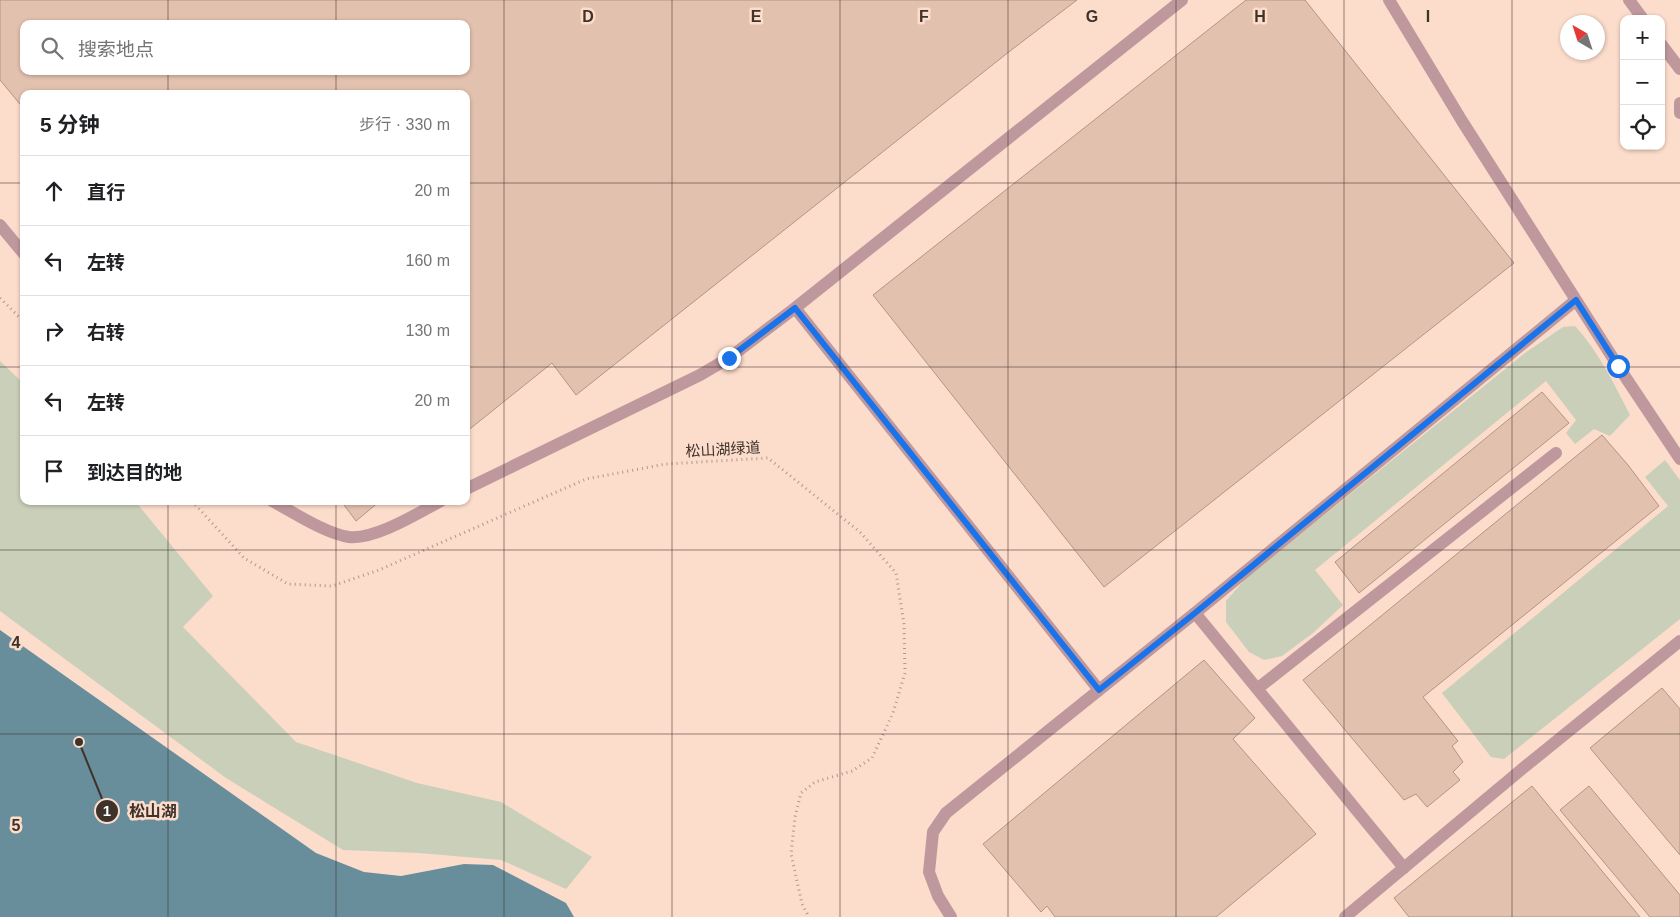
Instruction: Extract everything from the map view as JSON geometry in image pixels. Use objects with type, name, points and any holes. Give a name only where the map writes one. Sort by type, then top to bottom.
[{"type":"lane","points":[[470,487],[713,368],[729,358],[795,308],[1182,0]]},
{"type":"lane","points":[[1389,0],[1462,121],[1576,300],[1680,458]]},
{"type":"lane","points":[[1629,0],[1640,15]]},
{"type":"lane","points":[[1665,49],[1680,69]]},
{"type":"lane","points":[[1680,103],[1680,113]]},
{"type":"lane","points":[[0,225],[20,249]]},
{"type":"lane","points":[[951,917],[938,896],[929,872],[932,832],[946,813],[1195,613],[1576,300]]},
{"type":"lane","points":[[795,308],[1099,690]]},
{"type":"lane","points":[[1257,689],[1556,453]]},
{"type":"lane","points":[[280,505],[323,528],[339,534],[356,537],[380,531],[433,505]]},
{"type":"lane","points":[[1195,613],[1404,868]]},
{"type":"lane","points":[[1354,914],[1404,868],[1522,769],[1680,641]]},
{"type":"path","points":[[0,298],[20,318]]},
{"type":"path","name":"松山湖绿道","points":[[196,505],[244,558],[288,584],[332,586],[380,570],[586,479],[666,464],[768,458],[860,532],[896,573],[904,624],[904,673],[893,713],[872,758],[852,771],[815,782],[801,792],[795,817],[791,854],[802,904],[809,917]]},
{"type":"green space","points":[[1575,326],[1599,357],[1630,415],[1610,436],[1594,429],[1575,444],[1566,433],[1576,420],[1546,381],[1315,570],[1343,605],[1313,633],[1282,656],[1264,660],[1249,652],[1226,622],[1226,601],[1246,578],[1525,353],[1563,327]]},
{"type":"green space","points":[[0,361],[20,380],[20,505],[138,505],[213,596],[183,627],[296,742],[417,783],[501,802],[592,857],[566,889],[501,860],[419,853],[343,850],[226,778],[0,611]]},
{"type":"green space","points":[[1665,460],[1680,480],[1680,619],[1504,759],[1491,757],[1442,693],[1668,506],[1645,477]]},
{"type":"water","points":[[0,630],[316,853],[364,872],[401,876],[464,864],[493,865],[566,903],[574,917],[0,917]]},
{"type":"building","points":[[0,0],[1077,0],[576,395],[552,363],[470,429],[470,90],[20,90],[20,104],[0,80]]},
{"type":"building","points":[[1246,0],[1305,0],[1514,263],[1104,587],[873,295]]},
{"type":"building","points":[[1542,392],[1569,423],[1359,593],[1335,562]]},
{"type":"building","points":[[1602,435],[1659,506],[1423,697],[1458,741],[1452,746],[1463,762],[1453,772],[1460,780],[1427,807],[1416,794],[1404,800],[1303,680]]},
{"type":"building","points":[[344,505],[375,505],[356,521]]},
{"type":"building","points":[[1204,660],[1255,718],[1233,739],[1316,834],[1216,917],[1055,917],[1047,906],[1041,912],[983,844]]},
{"type":"building","points":[[1662,688],[1680,709],[1680,855],[1590,748]]},
{"type":"building","points":[[1532,786],[1640,917],[1409,917],[1394,898]]},
{"type":"building","points":[[1589,786],[1680,895],[1680,917],[1650,917],[1560,810]]},
{"type":"place","name":"松山湖","points":[[79,742]]},
{"type":"route","points":[[729,358],[795,308],[1099,690],[1576,300],[1618,366]]}]
